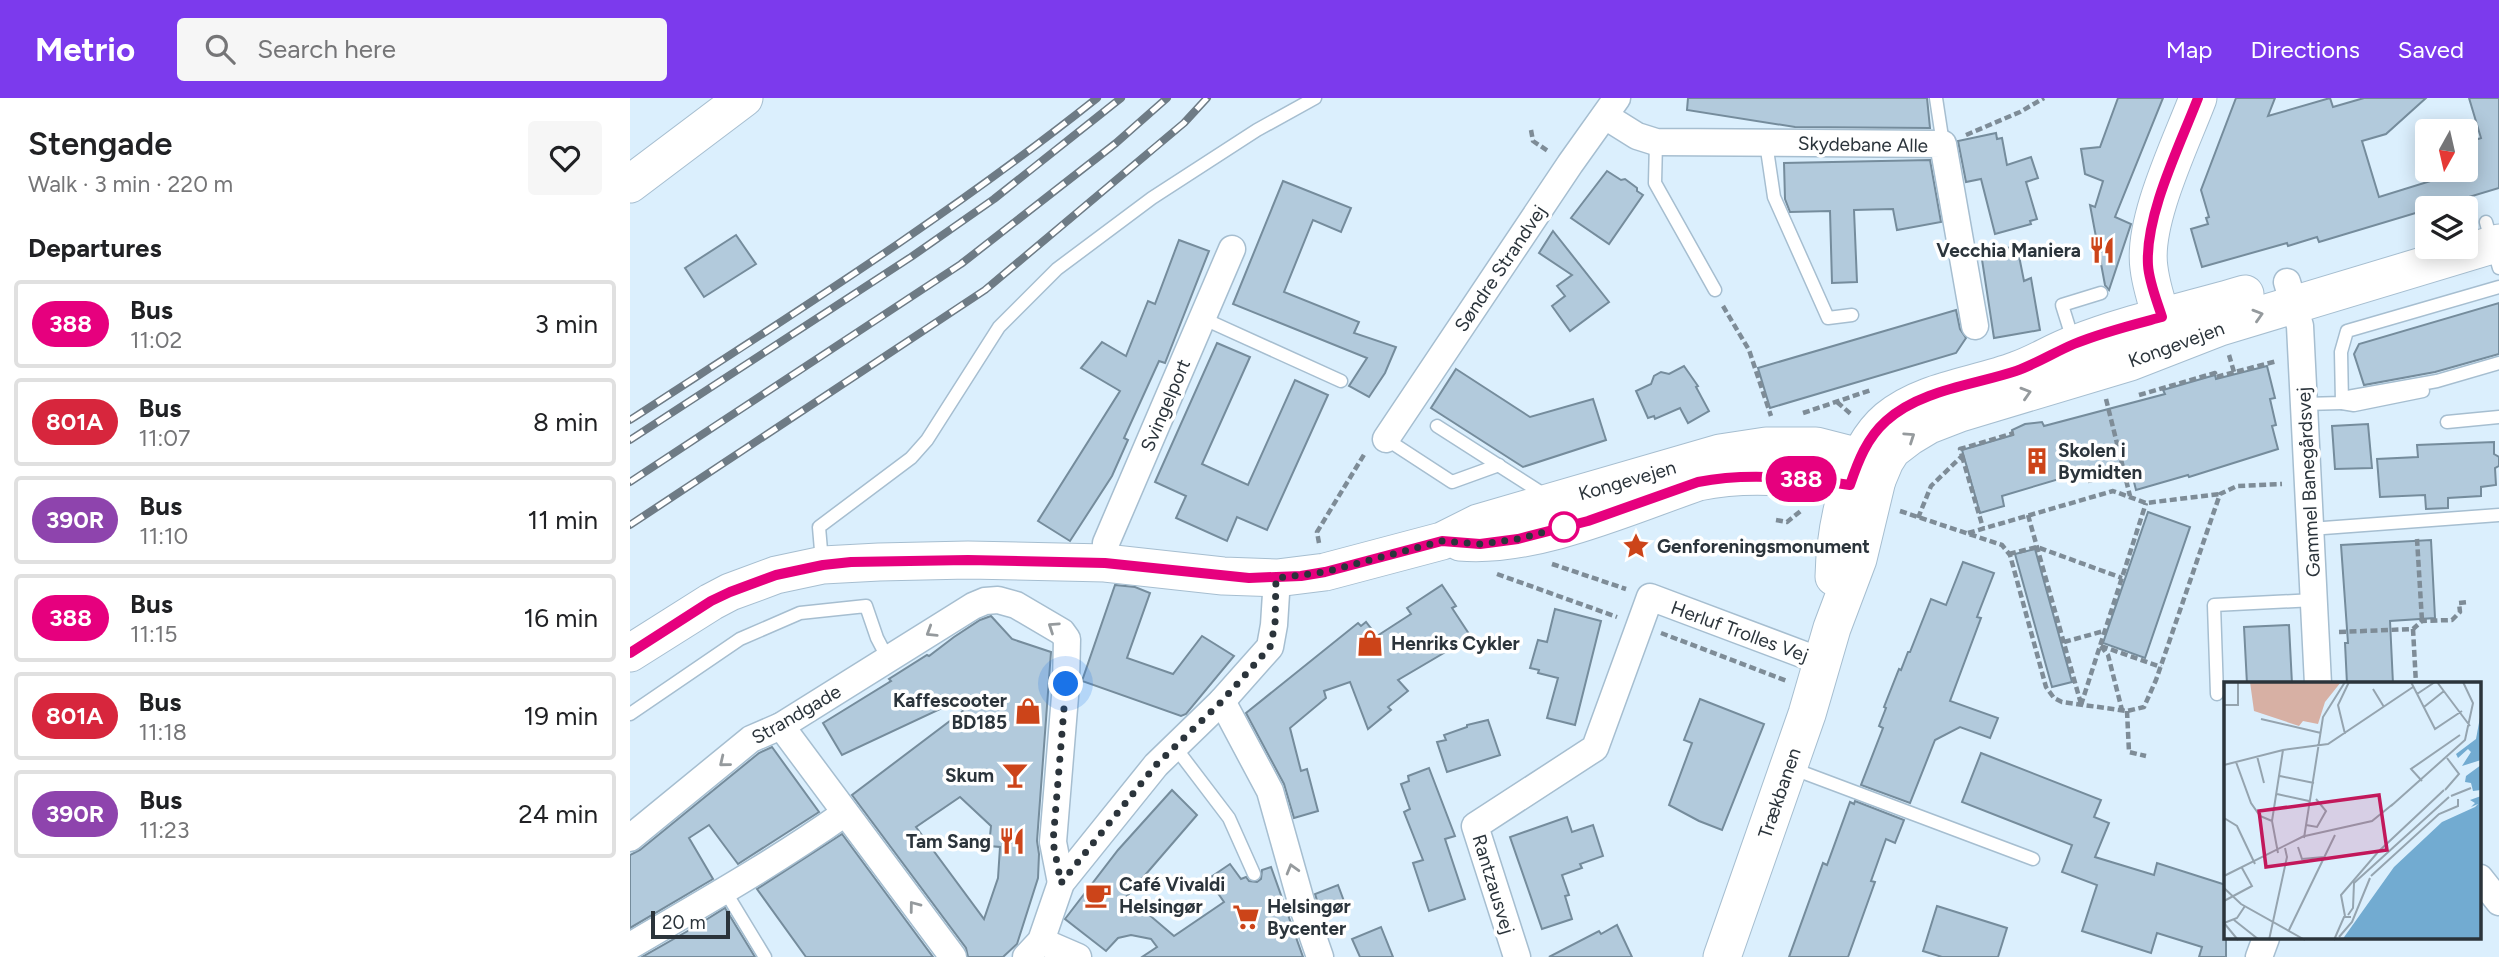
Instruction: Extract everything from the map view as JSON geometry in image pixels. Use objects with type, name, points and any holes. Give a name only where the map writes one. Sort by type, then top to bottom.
[{"type":"main road","points":[[630,184],[744,98]]},
{"type":"main road","points":[[2166,332],[2148,267],[2149,240],[2158,205],[2198,98]]},
{"type":"main road","name":"Kongevejen","points":[[1865,479],[1877,430],[1887,419],[1912,404],[2019,370],[2074,344],[2166,332],[2290,293],[2490,237]]},
{"type":"main road","name":"Kongevejen","points":[[2290,293],[2415,244]]},
{"type":"main road","name":"Kongevejen","points":[[1442,541],[1480,544],[1518,539],[1588,521],[1716,478],[1865,479],[1885,461],[1892,450],[1929,425],[1986,405],[2104,387],[2166,332]]},
{"type":"main road","name":"Kongevejen","points":[[630,653],[711,601],[730,592],[776,575],[823,565],[968,560],[1105,563],[1223,576],[1276,578],[1325,572],[1442,541],[1478,523],[1720,453],[1766,446],[1816,446],[1865,479]]},
{"type":"main road","name":"Trækbanen","points":[[1722,957],[1858,559],[1865,479]]},
{"type":"street","name":"Skydebane Alle","points":[[1611,107],[1637,136],[1656,142],[1943,144],[1975,326]]},
{"type":"street","name":"Søndre Strandvej","points":[[1386,439],[1611,107]]},
{"type":"street","name":"Svingelport","points":[[1105,563],[1106,543],[1232,249]]},
{"type":"street","name":"Gammel Banegårdsvej","points":[[2290,293],[2301,326],[2318,682]]},
{"type":"street","points":[[1077,957],[1034,949],[1061,883],[1148,775],[1222,701],[1270,647],[1275,625],[1276,578]]},
{"type":"street","name":"Herluf Trolles Vej","points":[[1595,748],[1650,597],[1828,645]]},
{"type":"street","name":"Strandgade","points":[[630,838],[751,739],[781,726],[973,606],[998,600],[1016,605],[1062,632],[1067,639],[1053,842],[1061,883]]},
{"type":"street","points":[[1222,701],[1270,791],[1302,905],[1320,957]]},
{"type":"street","points":[[781,726],[953,957]]},
{"type":"street","name":"Rantzausvej","points":[[1517,957],[1475,826],[1595,748]]},
{"type":"street","points":[[630,946],[803,843],[845,813]]},
{"type":"street","points":[[2482,881],[2499,902]]},
{"type":"street","points":[[2259,957],[2265,940]]},
{"type":"lane","points":[[823,565],[819,527],[911,458],[927,440],[999,327],[1058,269],[1152,198],[1257,130],[1315,98]]},
{"type":"lane","points":[[1936,98],[1943,144]]},
{"type":"lane","points":[[1656,142],[1654,183],[1715,290]]},
{"type":"lane","points":[[1766,143],[1774,197],[1828,318],[1853,315]]},
{"type":"lane","points":[[2342,400],[2342,352],[2347,331],[2499,286]]},
{"type":"lane","points":[[2074,344],[2062,305],[2101,293]]},
{"type":"lane","points":[[1202,318],[1341,381]]},
{"type":"lane","points":[[2304,404],[2342,400],[2437,381],[2499,363]]},
{"type":"lane","points":[[2342,400],[2354,405],[2423,391]]},
{"type":"lane","points":[[2447,422],[2499,417]]},
{"type":"lane","points":[[1437,426],[1554,501]]},
{"type":"lane","points":[[1386,439],[1452,482],[1499,465]]},
{"type":"lane","points":[[2310,529],[2499,515]]},
{"type":"lane","points":[[2217,695],[2214,605],[2314,600]]},
{"type":"lane","points":[[630,714],[740,639],[800,613],[866,606],[877,638],[888,659]]},
{"type":"lane","points":[[1175,747],[1229,818],[1254,874]]},
{"type":"lane","points":[[1788,766],[2033,859]]},
{"type":"lane","points":[[725,891],[765,957]]},
{"type":"path","points":[[1943,144],[2021,112],[2044,98]]},
{"type":"path","points":[[1531,130],[1533,141],[1545,149]]},
{"type":"path","points":[[1715,290],[1749,350],[1768,408]]},
{"type":"path","points":[[2134,396],[2215,373],[2216,377],[2271,362],[2302,358]]},
{"type":"path","points":[[2230,359],[2234,372]]},
{"type":"path","points":[[2095,408],[2104,387]]},
{"type":"path","points":[[2104,387],[2130,497]]},
{"type":"path","points":[[1798,415],[1874,390]]},
{"type":"path","points":[[1983,528],[1960,449],[2021,430]]},
{"type":"path","points":[[1325,572],[1317,532],[1366,451],[1386,439]]},
{"type":"path","points":[[1918,518],[1931,486],[1962,456]]},
{"type":"path","points":[[1865,479],[1903,513],[2002,545],[2009,554],[2046,687],[2054,698],[2125,711],[2144,707],[2161,667],[2220,494]]},
{"type":"path","points":[[1966,533],[2113,491],[2146,503],[2220,494],[2237,486],[2308,483]]},
{"type":"path","points":[[2081,705],[2146,503]]},
{"type":"path","points":[[1776,520],[1787,522],[1803,510]]},
{"type":"path","points":[[2028,515],[2081,705]]},
{"type":"path","points":[[1518,539],[1540,560],[1650,597]]},
{"type":"path","points":[[2417,539],[2422,621]]},
{"type":"path","points":[[2009,554],[2037,547],[2122,578]]},
{"type":"path","points":[[2315,634],[2413,629],[2422,621],[2452,620],[2460,612],[2459,603],[2469,602]]},
{"type":"path","points":[[2413,629],[2416,682]]},
{"type":"path","points":[[2064,642],[2105,631]]},
{"type":"path","points":[[2100,646],[2161,667]]},
{"type":"path","points":[[2100,646],[2108,655],[2125,711],[2130,752],[2146,756]]},
{"type":"building","points":[[1688,98],[1927,98],[1930,128],[1795,127],[1687,110]]},
{"type":"building","points":[[2118,98],[2163,98],[2115,217],[2131,224],[2109,290],[2105,285],[2090,205],[2095,207],[2103,181],[2085,174],[2081,149],[2100,147]]},
{"type":"building","points":[[2236,98],[2275,98],[2268,116],[2330,98],[2333,107],[2364,98],[2426,98],[2386,134],[2362,141],[2379,197],[2427,182],[2478,182],[2478,139],[2481,138],[2478,119],[2475,119],[2469,98],[2499,98],[2499,188],[2472,196],[2415,196],[2415,213],[2319,242],[2317,237],[2288,246],[2287,243],[2202,267],[2191,229],[2208,224],[2206,218],[2209,217],[2201,190]]},
{"type":"building","points":[[1996,133],[1997,139],[2002,138],[2007,165],[2031,157],[2038,178],[2026,182],[2037,219],[2030,221],[2031,224],[1995,234],[1981,179],[1966,182],[1958,141]]},
{"type":"building","points":[[1930,160],[1941,222],[1897,230],[1893,209],[1854,210],[1857,282],[1832,283],[1830,211],[1790,212],[1785,199],[1784,163]]},
{"type":"building","points":[[1607,171],[1621,180],[1625,179],[1643,195],[1609,244],[1571,218]]},
{"type":"building","points":[[1283,181],[1351,208],[1341,232],[1313,220],[1284,292],[1359,322],[1354,333],[1396,347],[1385,373],[1369,397],[1349,386],[1367,358],[1233,304]]},
{"type":"building","points":[[1553,231],[1609,302],[1570,331],[1552,306],[1565,296],[1557,286],[1572,275],[1539,253]]},
{"type":"building","points":[[736,235],[756,264],[704,297],[685,268]]},
{"type":"building","points":[[1179,240],[1209,251],[1165,363],[1159,361],[1124,438],[1128,440],[1112,476],[1070,541],[1038,521],[1120,391],[1081,368],[1102,342],[1126,356],[1148,301],[1155,304]]},
{"type":"building","points":[[2017,246],[2024,281],[2031,278],[2040,330],[1994,338],[1981,253]]},
{"type":"building","points":[[2499,303],[2499,354],[2435,372],[2364,385],[2354,354],[2359,344]]},
{"type":"building","points":[[1956,310],[1960,329],[1966,338],[1956,353],[1770,408],[1758,368]]},
{"type":"building","points":[[1217,343],[1250,357],[1202,464],[1248,485],[1295,380],[1328,395],[1267,530],[1237,517],[1227,541],[1176,518],[1186,496],[1155,482]]},
{"type":"building","points":[[1684,366],[1698,386],[1696,387],[1709,411],[1688,423],[1680,408],[1655,419],[1654,416],[1648,418],[1636,391],[1651,384],[1654,376],[1661,372],[1669,374]]},
{"type":"building","points":[[2267,366],[2275,398],[2270,399],[2276,425],[2272,426],[2278,449],[2189,477],[2188,475],[2136,490],[2131,470],[2089,482],[2086,471],[2002,496],[2004,506],[1980,513],[1962,450],[2013,435],[2012,430],[2025,424],[2042,422],[2044,426],[2165,394],[2163,390],[2215,375],[2216,379]]},
{"type":"building","points":[[1456,369],[1530,417],[1593,399],[1606,440],[1523,467],[1431,408]]},
{"type":"building","points":[[2368,424],[2372,468],[2335,469],[2332,426]]},
{"type":"building","points":[[2494,442],[2494,454],[2499,457],[2499,466],[2495,468],[2496,485],[2481,487],[2481,496],[2448,498],[2448,508],[2426,509],[2425,495],[2380,497],[2377,459],[2418,457],[2417,445]]},
{"type":"building","points":[[2148,512],[2190,527],[2145,658],[2103,643]]},
{"type":"building","points":[[2431,540],[2435,618],[2390,621],[2393,682],[2347,682],[2345,643],[2348,643],[2341,545]]},
{"type":"building","points":[[2035,549],[2072,682],[2052,687],[2015,554]]},
{"type":"building","points":[[1963,562],[1994,573],[1977,617],[1981,618],[1950,701],[1998,718],[1990,738],[1960,727],[1935,740],[1910,803],[1861,785],[1883,728],[1879,726],[1886,708],[1884,707],[1931,599],[1946,605]]},
{"type":"building","points":[[1115,585],[1135,587],[1150,593],[1127,658],[1173,674],[1202,636],[1234,656],[1186,714],[1181,716],[1082,681]]},
{"type":"building","points":[[1442,585],[1456,606],[1452,608],[1471,637],[1398,680],[1408,691],[1388,707],[1391,710],[1368,729],[1350,682],[1324,691],[1326,698],[1290,728],[1301,771],[1307,769],[1318,811],[1294,818],[1284,784],[1246,713],[1358,623],[1361,626],[1366,622],[1377,636],[1411,614],[1407,608]]},
{"type":"building","points":[[1555,609],[1601,621],[1575,725],[1547,718],[1558,678],[1530,668],[1538,640],[1547,642]]},
{"type":"building","points":[[991,616],[1012,639],[1051,652],[1037,841],[1038,878],[1017,944],[1003,957],[968,957],[966,948],[852,795],[963,711],[957,701],[842,755],[823,723],[891,681],[889,679],[929,656],[980,620]],"holes":[[[960,797],[991,826],[989,846],[1000,847],[998,878],[984,919],[916,827]]]},
{"type":"building","points":[[2289,625],[2292,682],[2247,682],[2244,627]]},
{"type":"building","points":[[1700,699],[1764,724],[1722,830],[1669,805],[1692,743],[1684,740]]},
{"type":"building","points":[[1488,720],[1500,755],[1447,772],[1437,742],[1446,740],[1444,735],[1467,725]]},
{"type":"building","points":[[772,747],[819,812],[738,864],[709,825],[689,838],[713,879],[630,928],[630,855],[640,850],[759,753]]},
{"type":"building","points":[[1981,753],[2101,800],[2094,817],[2109,823],[2095,857],[2154,875],[2157,863],[2224,884],[2226,957],[2199,957],[2202,947],[2157,933],[2151,953],[2082,931],[2097,885],[2062,872],[2072,845],[1962,802]]},
{"type":"building","points":[[1429,768],[1455,836],[1445,839],[1465,899],[1429,911],[1413,863],[1423,860],[1404,812],[1410,809],[1401,784],[1409,781],[1408,776]]},
{"type":"building","points":[[1172,790],[1197,815],[1127,896],[1174,936],[1224,902],[1208,879],[1230,864],[1241,879],[1246,877],[1249,881],[1257,882],[1261,879],[1262,870],[1271,867],[1303,957],[1142,957],[1157,947],[1151,939],[1131,935],[1118,938],[1106,951],[1065,919],[1118,850]]},
{"type":"building","points":[[1855,801],[1904,820],[1895,843],[1886,839],[1871,881],[1875,882],[1848,957],[1789,957],[1823,863],[1827,865],[1850,802],[1854,804]]},
{"type":"building","points":[[1567,817],[1572,832],[1593,825],[1603,856],[1580,864],[1582,868],[1562,875],[1569,895],[1565,896],[1572,919],[1542,929],[1510,837]]},
{"type":"building","points":[[842,834],[933,957],[806,957],[757,889]]},
{"type":"building","points":[[1338,885],[1345,904],[1321,913],[1315,894]]},
{"type":"building","points":[[1937,906],[2007,928],[1998,957],[1942,957],[1923,951]]},
{"type":"building","points":[[725,908],[755,957],[642,957],[693,928]]},
{"type":"building","points":[[1617,925],[1632,957],[1549,957],[1599,931],[1601,934]]},
{"type":"building","points":[[1381,927],[1393,957],[1360,957],[1352,939]]},
{"type":"railway","points":[[630,420],[926,225],[1097,98]]},
{"type":"railway","points":[[630,440],[911,257],[994,199],[1121,98]]},
{"type":"railway","points":[[630,482],[961,264],[1116,143],[1167,98]]},
{"type":"railway","points":[[630,525],[985,290],[1184,123],[1207,98]]},
{"type":"bus line","name":"388","points":[[630,653],[711,601],[730,592],[776,575],[823,565],[968,560],[1105,563],[1223,576],[1276,578],[1325,572],[1442,541],[1480,544],[1518,539],[1588,521],[1716,478],[1790,478],[1850,485],[1859,457],[1877,430],[1887,419],[1912,404],[2019,370],[2074,344],[2162,317],[2148,267],[2149,240],[2158,205],[2198,98]]},
{"type":"place","name":"Vecchia Maniera","points":[[2102,250]]},
{"type":"place","name":"Skolen i Bymidten","points":[[2037,461]]},
{"type":"place","name":"Genforeningsmonument","points":[[1636,546]]},
{"type":"place","name":"Henriks Cykler","points":[[1370,643]]},
{"type":"place","name":"Kaffescooter BD185","points":[[1028,711]]},
{"type":"place","name":"Skum","points":[[1015,775]]},
{"type":"place","name":"Tam Sang","points":[[1012,841]]},
{"type":"place","name":"Café Vivaldi Helsingør","points":[[1098,895]]},
{"type":"place","name":"Helsingør Bycenter","points":[[1246,917]]},
{"type":"route","points":[[1066,684],[1053,842],[1061,883],[1156,765],[1222,701],[1270,647],[1275,625],[1276,578],[1325,572],[1442,541],[1480,544],[1518,539],[1564,527]]}]
